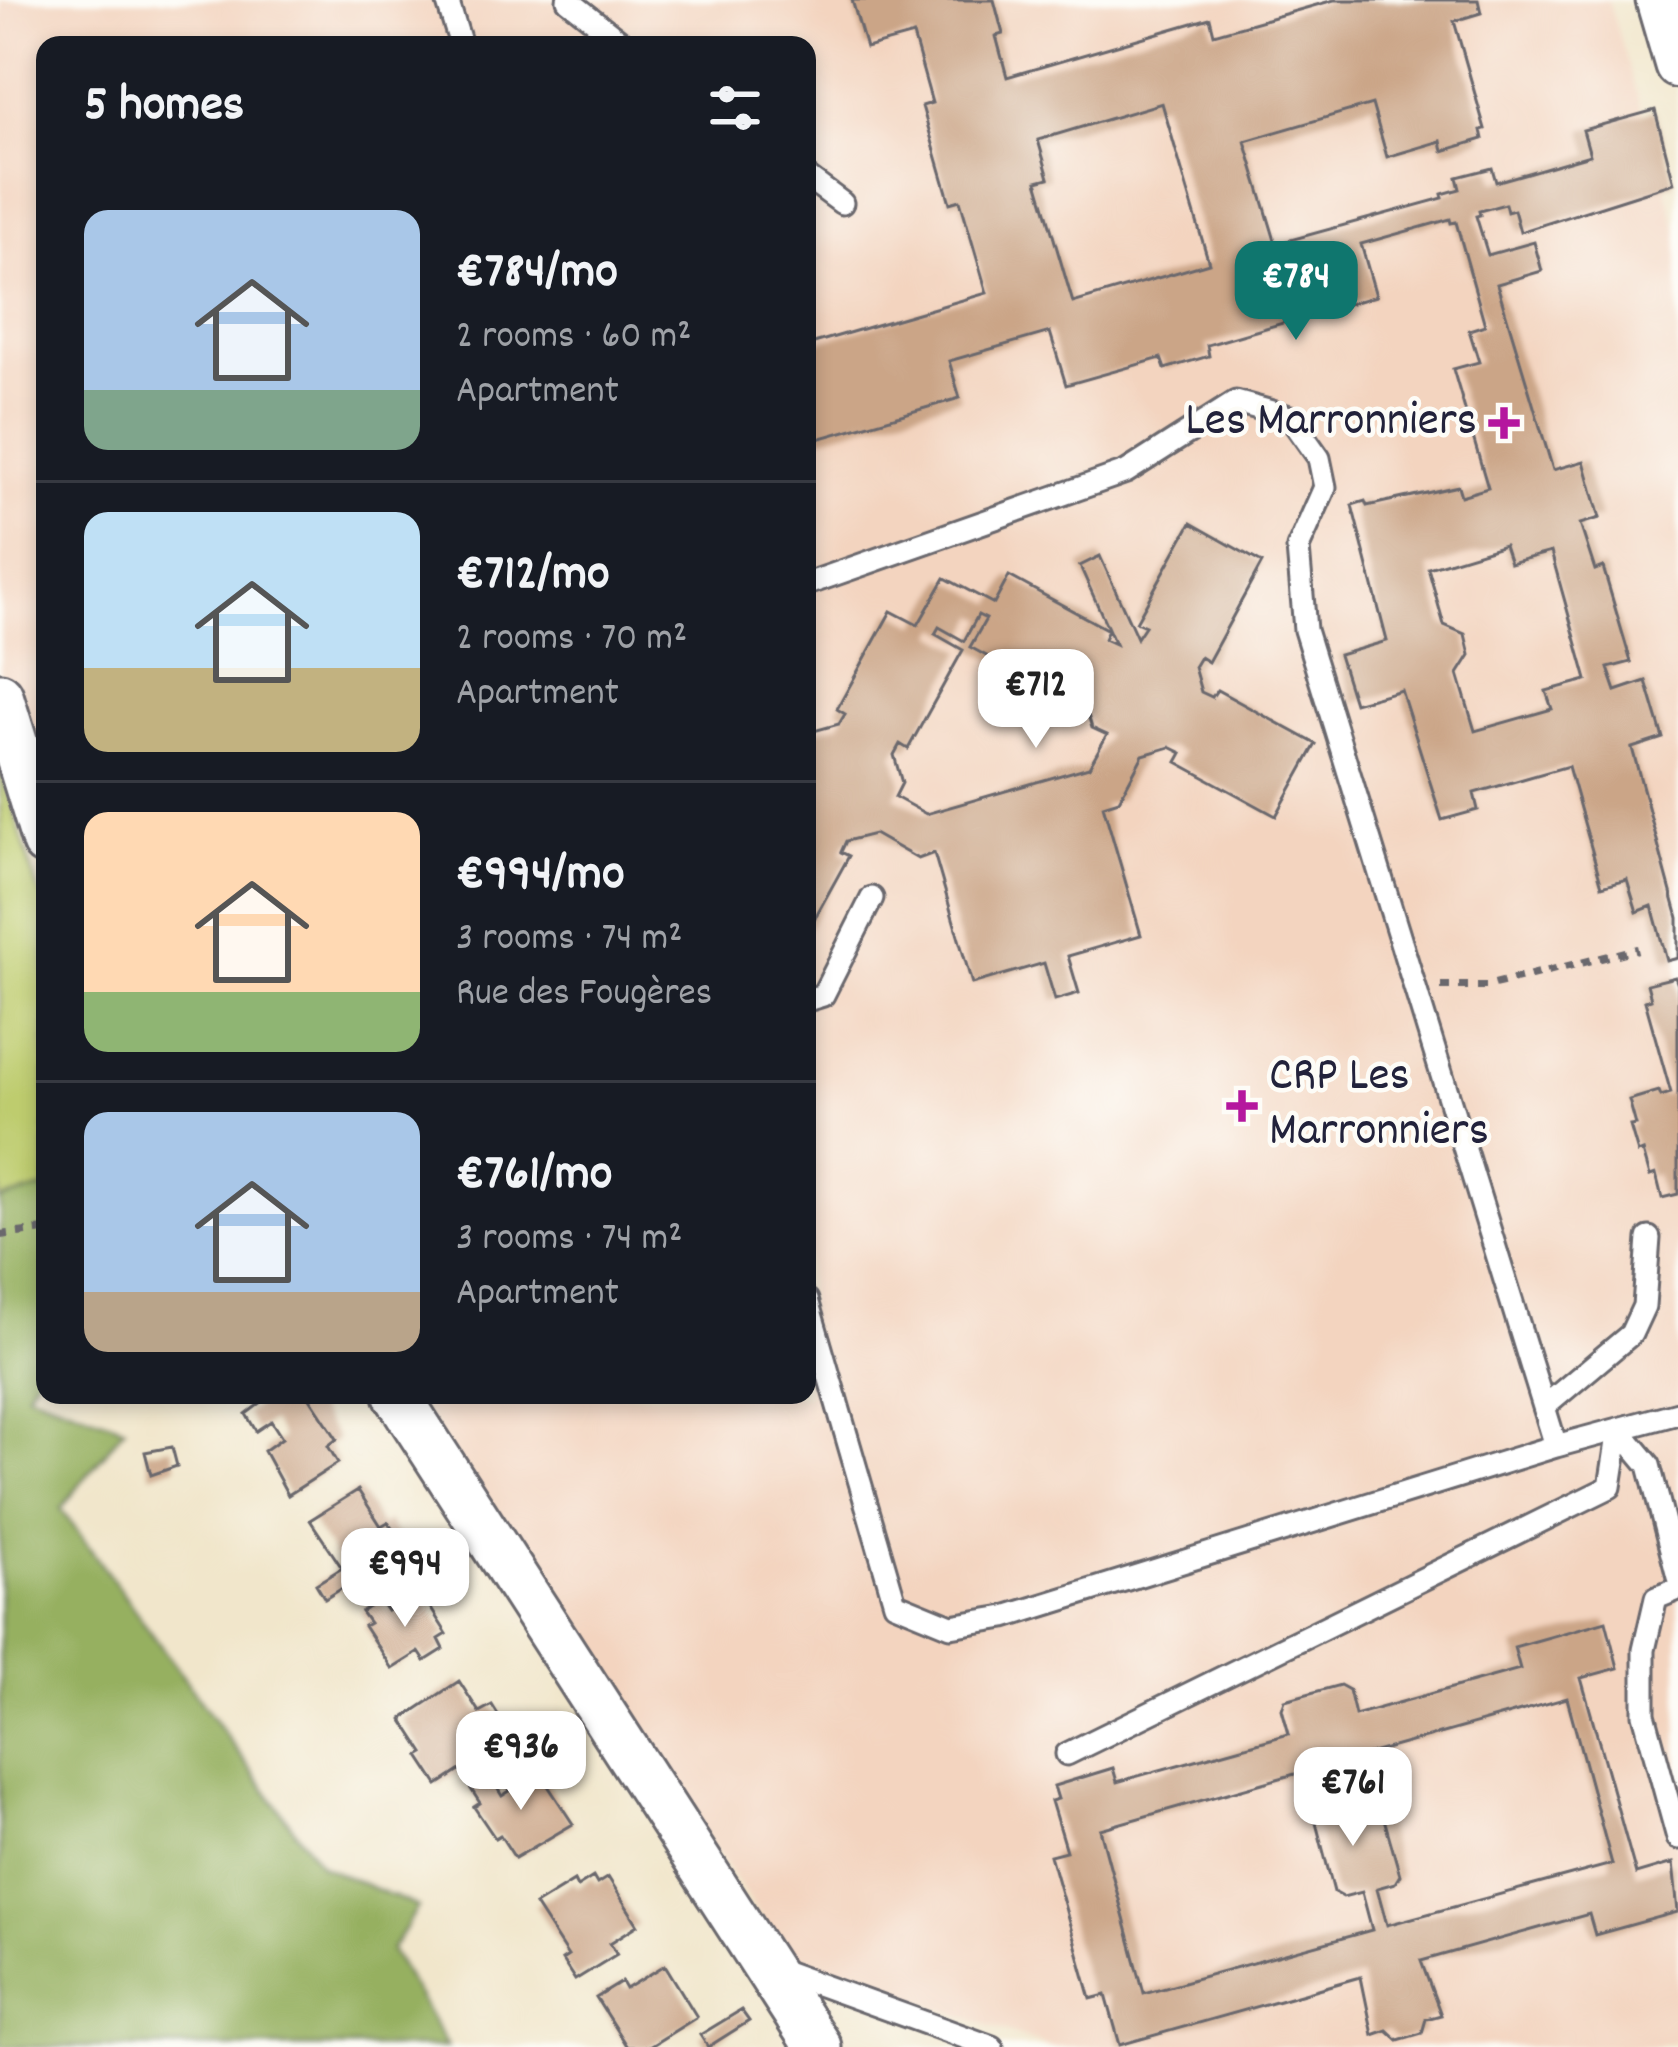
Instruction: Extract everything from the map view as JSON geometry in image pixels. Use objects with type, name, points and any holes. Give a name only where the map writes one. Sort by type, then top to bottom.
[{"type":"street","points":[[1659,0],[1678,65]]},
{"type":"street","points":[[13,723],[36,809]]},
{"type":"street","points":[[404,1404],[818,2047]]},
{"type":"lane","points":[[447,0],[458,36]]},
{"type":"lane","points":[[568,0],[614,36]]},
{"type":"lane","points":[[816,184],[842,203]]},
{"type":"lane","points":[[816,581],[1126,472],[1236,402],[1290,417],[1319,458],[1325,487],[1298,548],[1305,630],[1556,1446]]},
{"type":"lane","points":[[816,997],[823,995],[872,898]]},
{"type":"lane","points":[[1544,1407],[1631,1334],[1645,1306],[1649,1238]]},
{"type":"lane","points":[[816,1331],[895,1603],[951,1626],[1005,1617],[1678,1412]]},
{"type":"lane","points":[[1619,1429],[1649,1465],[1678,1577]]},
{"type":"lane","points":[[1067,1754],[1610,1487],[1619,1429]]},
{"type":"lane","points":[[1678,1588],[1656,1598],[1644,1650],[1644,1714],[1678,1838]]},
{"type":"lane","points":[[764,1964],[992,2047]]},
{"type":"path","points":[[1416,985],[1486,986],[1638,949]]},
{"type":"path","points":[[0,1235],[36,1231]]},
{"type":"shaded area","name":"CRP Les Marronniers","points":[[0,0],[1608,0],[1678,230],[1678,2040],[1651,2047],[1051,2047],[785,1954],[420,1404],[816,1404],[816,36],[36,36],[36,807],[0,765]]},
{"type":"green space","points":[[0,765],[36,885],[36,1190],[0,1200]]},
{"type":"green space","points":[[36,1190],[36,1376],[27,1392],[36,1395],[36,1404],[61,1404],[125,1427],[61,1509],[321,1866],[418,1907],[391,1950],[447,2047],[0,2047],[0,1200]]},
{"type":"building","name":"Les Marronniers","points":[[852,0],[994,0],[1003,34],[996,36],[1007,77],[1210,18],[1214,34],[1334,0],[1478,0],[1481,13],[1454,21],[1485,129],[1481,130],[1483,139],[1443,151],[1441,141],[1387,157],[1372,104],[1245,141],[1276,244],[1443,198],[1442,194],[1460,189],[1457,177],[1492,168],[1496,182],[1590,155],[1583,130],[1655,110],[1674,183],[1520,232],[1514,210],[1507,212],[1505,204],[1476,216],[1488,255],[1534,242],[1542,271],[1497,284],[1553,470],[1584,461],[1600,518],[1580,524],[1595,570],[1603,567],[1631,662],[1608,668],[1616,691],[1646,681],[1663,738],[1632,748],[1678,918],[1678,958],[1667,961],[1652,906],[1637,912],[1627,879],[1602,886],[1568,766],[1474,793],[1478,810],[1442,820],[1401,690],[1354,703],[1339,655],[1387,641],[1352,505],[1365,501],[1367,506],[1458,486],[1461,496],[1488,488],[1453,369],[1479,362],[1469,330],[1485,325],[1456,222],[1450,219],[1361,244],[1376,296],[1207,345],[1209,356],[1165,369],[1161,358],[1066,385],[1050,332],[949,361],[960,398],[816,440],[816,342],[987,293],[960,200],[950,203],[922,106],[932,103],[913,35],[866,48]],"holes":[[[1162,103],[1209,263],[1073,303],[1037,181],[1049,178],[1038,140]],[[1504,545],[1510,563],[1551,552],[1587,680],[1546,691],[1552,709],[1475,731],[1458,674],[1470,655],[1465,634],[1444,625],[1428,568]]]},
{"type":"building","points":[[1191,523],[1262,563],[1208,662],[1200,657],[1194,667],[1201,692],[1212,697],[1217,690],[1316,744],[1276,816],[1177,762],[1182,753],[1170,747],[1143,755],[1119,800],[1103,805],[1141,935],[1068,956],[1079,993],[1055,1000],[1044,963],[972,984],[934,853],[918,859],[874,834],[846,841],[841,852],[849,856],[816,916],[816,730],[839,724],[845,714],[837,709],[891,611],[918,625],[945,578],[994,604],[1009,576],[1108,630],[1104,639],[1115,644],[1080,566],[1100,556],[1137,638],[1145,626],[1136,622]],"holes":[[[978,615],[986,619],[970,647],[1069,701],[1073,693],[1083,699],[1092,728],[1107,735],[1089,767],[926,814],[895,797],[902,783],[894,755],[900,744],[908,749],[963,650],[935,634],[939,627],[964,641]]]},
{"type":"building","points":[[1675,977],[1678,1194],[1662,1198],[1656,1174],[1650,1176],[1643,1151],[1638,1153],[1629,1100],[1659,1091],[1661,1096],[1671,1093],[1645,1001],[1651,999],[1647,984]]},
{"type":"building","points":[[259,1404],[314,1404],[337,1439],[328,1446],[338,1463],[288,1495],[264,1451],[282,1438],[271,1421],[256,1431],[246,1414]]},
{"type":"building","points":[[172,1447],[177,1466],[151,1475],[145,1452]]},
{"type":"building","points":[[358,1490],[381,1526],[388,1522],[405,1549],[325,1599],[316,1584],[342,1568],[310,1520]]},
{"type":"building","points":[[419,1590],[447,1634],[439,1639],[444,1649],[425,1661],[419,1652],[392,1669],[364,1626],[369,1623],[361,1612],[379,1600],[387,1611]]},
{"type":"building","points":[[1606,1621],[1618,1668],[1581,1678],[1636,1874],[1673,1863],[1678,1912],[1595,1935],[1589,1914],[1421,1961],[1441,2015],[1426,2019],[1422,2033],[1398,2040],[1387,2030],[1373,2035],[1361,1977],[1120,2045],[1106,1995],[1091,1999],[1050,1855],[1066,1851],[1051,1801],[1058,1799],[1054,1786],[1113,1768],[1117,1782],[1289,1734],[1282,1709],[1285,1700],[1340,1685],[1349,1690],[1355,1715],[1520,1669],[1514,1647]],"holes":[[[1567,1698],[1612,1864],[1387,1925],[1377,1888],[1395,1883],[1400,1875],[1379,1801],[1371,1796],[1352,1801],[1343,1761]],[[1323,1766],[1337,1805],[1319,1810],[1315,1819],[1334,1892],[1343,1897],[1362,1892],[1372,1930],[1144,1993],[1100,1829]]]},
{"type":"building","points":[[459,1681],[479,1712],[492,1705],[512,1737],[438,1785],[402,1719]]},
{"type":"building","points":[[539,1772],[573,1824],[515,1858],[474,1807],[480,1803],[469,1786],[488,1773],[502,1796]]},
{"type":"building","points":[[593,1877],[597,1884],[608,1877],[638,1925],[610,1943],[617,1954],[575,1980],[562,1960],[568,1956],[535,1905],[574,1881],[577,1887]]},
{"type":"building","points":[[665,1965],[697,2017],[649,2047],[627,2047],[596,1998],[622,1982],[626,1989]]},
{"type":"building","points":[[741,2010],[749,2021],[708,2047],[700,2035]]},
{"type":"place","name":"Les Marronniers","points":[[1504,423]]},
{"type":"place","name":"CRP Les Marronniers","points":[[1242,1106]]}]
